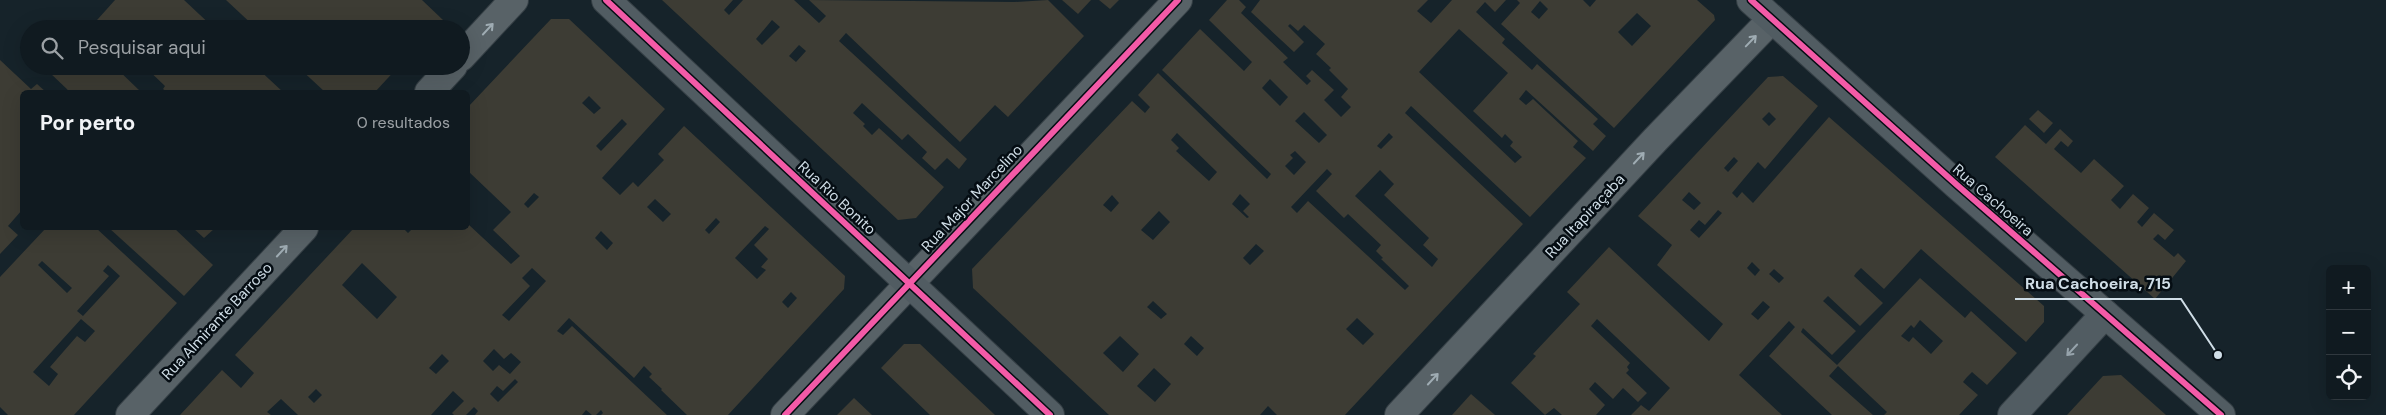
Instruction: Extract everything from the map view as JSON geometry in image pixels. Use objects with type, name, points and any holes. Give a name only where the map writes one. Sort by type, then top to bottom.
[{"type":"street","points":[[470,47],[514,0]]},
{"type":"street","name":"Rua Rio Bonito","points":[[606,0],[1050,415]]},
{"type":"street","name":"Rua Major Marcelino","points":[[786,415],[1178,0]]},
{"type":"street","name":"Rua Cachoeira","points":[[1751,0],[2221,415]]},
{"type":"street","name":"Rua Itapiraçaba","points":[[1399,415],[1655,140],[1772,19]]},
{"type":"street","points":[[430,90],[444,75]]},
{"type":"street","name":"Rua Almirante Barroso","points":[[130,415],[302,230]]},
{"type":"street","points":[[2012,415],[2105,314]]},
{"type":"building","points":[[115,0],[184,0],[205,20],[97,20]]},
{"type":"building","points":[[226,0],[422,0],[443,20],[247,20]]},
{"type":"building","points":[[662,0],[733,0],[724,10],[729,15],[743,0],[794,0],[819,23],[826,16],[809,0],[1014,2],[1048,0],[1084,36],[1008,117],[995,105],[960,142],[846,33],[839,41],[967,159],[959,169],[947,158],[935,170],[922,158],[927,152],[908,134],[902,140],[862,103],[853,113],[865,124],[863,126],[872,135],[879,128],[944,187],[916,218],[898,220]],"holes":[[[772,20],[780,27],[762,45],[756,39]],[[799,45],[806,51],[796,62],[789,56]]]},
{"type":"building","points":[[1062,0],[1091,0],[1078,14]]},
{"type":"building","points":[[1099,0],[1119,0],[1110,9]]},
{"type":"building","points":[[1227,0],[1239,0],[1246,7],[1241,13],[1288,58],[1283,62],[1307,85],[1311,81],[1306,76],[1312,70],[1334,90],[1324,100],[1341,117],[1351,107],[1341,97],[1348,89],[1329,70],[1331,68],[1316,54],[1325,44],[1304,25],[1298,31],[1290,24],[1288,26],[1304,42],[1294,52],[1251,12],[1260,0],[1428,0],[1417,11],[1431,23],[1452,0],[1506,0],[1495,12],[1485,2],[1476,12],[1505,39],[1502,43],[1532,70],[1537,64],[1598,119],[1593,124],[1606,136],[1593,151],[1526,90],[1519,99],[1526,105],[1533,99],[1578,141],[1573,147],[1586,158],[1530,217],[1411,106],[1405,113],[1523,224],[1345,415],[1277,415],[1268,406],[1260,415],[1109,415],[973,288],[972,269],[1132,101],[1145,113],[1150,107],[1138,95],[1158,73],[1267,179],[1271,174],[1162,70],[1200,29],[1244,71],[1252,62],[1209,20]],"holes":[[[1459,29],[1508,73],[1473,111],[1502,138],[1505,134],[1513,142],[1510,146],[1522,157],[1515,163],[1419,72]],[[1270,79],[1288,97],[1280,106],[1262,88]],[[1304,112],[1327,135],[1319,143],[1295,121]],[[1177,133],[1217,172],[1209,181],[1176,151],[1179,148],[1171,140]],[[1389,133],[1393,137],[1381,149],[1377,146]],[[1295,151],[1306,162],[1294,175],[1285,166],[1293,158],[1290,155]],[[1327,169],[1332,174],[1316,191],[1344,218],[1348,214],[1381,245],[1376,251],[1383,258],[1381,259],[1409,286],[1405,290],[1308,201],[1297,213],[1291,207]],[[1380,170],[1394,184],[1384,195],[1429,238],[1423,245],[1438,259],[1432,267],[1355,196]],[[1240,194],[1250,204],[1243,211],[1249,217],[1247,218],[1232,204]],[[1112,195],[1119,203],[1111,212],[1103,205]],[[1159,211],[1170,222],[1153,240],[1141,230]],[[1256,244],[1264,251],[1250,265],[1243,258]],[[1153,301],[1167,314],[1161,319],[1147,307]],[[1357,318],[1374,334],[1363,345],[1346,329]],[[1120,336],[1139,354],[1123,372],[1103,353]],[[1191,336],[1204,348],[1197,356],[1184,344]],[[1154,368],[1171,384],[1155,402],[1137,386]]]},
{"type":"building","points":[[1517,0],[1583,0],[1590,7],[1596,0],[1697,0],[1714,15],[1715,20],[1614,128],[1501,24],[1520,3]],"holes":[[[1540,1],[1548,9],[1539,19],[1531,12]],[[1637,13],[1651,26],[1632,46],[1618,32]]]},
{"type":"building","points":[[551,19],[569,19],[665,109],[602,178],[620,195],[633,182],[638,187],[664,160],[658,154],[684,126],[845,276],[844,289],[728,415],[687,415],[649,377],[652,374],[644,366],[634,378],[569,318],[557,331],[563,335],[572,326],[667,415],[601,415],[603,413],[601,410],[596,415],[592,415],[586,410],[582,415],[475,415],[478,411],[474,407],[466,415],[454,415],[452,413],[464,401],[453,391],[431,415],[298,415],[281,399],[267,412],[271,415],[180,415],[222,370],[241,388],[254,373],[235,355],[352,230],[405,230],[408,233],[411,230],[470,230],[470,226],[511,264],[520,256],[493,230],[511,212],[470,173],[470,105]],"holes":[[[589,96],[601,108],[594,114],[582,103]],[[622,119],[627,124],[601,151],[596,146]],[[534,193],[539,197],[528,208],[524,204]],[[655,199],[671,214],[663,222],[647,207]],[[716,218],[720,222],[709,234],[705,230]],[[765,226],[769,229],[754,245],[768,259],[761,267],[766,270],[757,279],[735,258]],[[601,231],[613,243],[607,250],[595,238]],[[362,263],[397,297],[377,319],[342,285]],[[532,268],[546,281],[509,321],[502,315],[530,286],[522,278]],[[791,292],[797,298],[788,308],[782,302]],[[494,349],[504,359],[511,353],[521,362],[510,374],[499,365],[493,371],[483,361]],[[442,354],[449,361],[436,374],[429,368]],[[515,379],[518,382],[498,402],[490,394],[497,386],[503,391]],[[316,389],[322,395],[314,403],[308,397]]]},
{"type":"building","points":[[0,60],[31,89],[37,84],[44,90],[20,90],[20,212],[8,226],[18,235],[0,254]]},
{"type":"building","points":[[52,75],[123,75],[139,90],[68,90]]},
{"type":"building","points":[[153,75],[265,75],[281,90],[164,90],[165,86]]},
{"type":"building","points":[[307,75],[391,75],[377,90],[323,90]]},
{"type":"building","points":[[1783,76],[1818,106],[1765,169],[1758,162],[1732,193],[1737,198],[1742,192],[1753,203],[1829,117],[2044,306],[2044,322],[2026,342],[1921,249],[1884,289],[1861,268],[1856,273],[1854,276],[1883,303],[1860,326],[1828,296],[1823,301],[1856,331],[1832,355],[1803,328],[1801,332],[1837,365],[1920,278],[1965,318],[1971,311],[2017,353],[1987,385],[1972,372],[1967,377],[1963,382],[1978,395],[1959,415],[1884,415],[1887,412],[1838,366],[1829,376],[1873,415],[1832,415],[1769,356],[1795,327],[1789,321],[1739,375],[1782,415],[1631,415],[1641,405],[1649,411],[1670,388],[1597,319],[1591,326],[1630,363],[1627,367],[1629,370],[1626,373],[1647,393],[1638,402],[1623,388],[1613,399],[1595,382],[1589,389],[1605,405],[1596,415],[1562,415],[1554,408],[1545,415],[1511,383],[1536,356],[1533,354],[1580,304],[1567,292],[1609,247],[1709,341],[1723,324],[1657,265],[1672,245],[1638,216],[1768,77]],"holes":[[[1769,112],[1776,119],[1769,126],[1762,119]],[[1734,157],[1738,161],[1728,172],[1724,168]],[[1689,192],[1701,203],[1694,210],[1682,200]],[[1718,210],[1722,213],[1699,238],[1690,230],[1699,220],[1705,225]],[[1752,262],[1760,270],[1755,276],[1747,268]],[[1774,269],[1784,278],[1779,283],[1769,274]],[[1763,301],[1770,307],[1758,320],[1751,314]],[[1920,320],[1943,341],[1931,354],[1913,337],[1909,342],[1901,336],[1911,325],[1914,328]]]},
{"type":"building","points":[[2038,110],[2053,123],[2044,133],[2029,119]]},
{"type":"building","points":[[2025,125],[2046,144],[2060,129],[2073,141],[2068,147],[2061,141],[2054,149],[2081,173],[2094,159],[2124,186],[2111,200],[2120,209],[2133,194],[2149,208],[2137,222],[2142,227],[2154,213],[2174,230],[2165,240],[2158,234],[2153,239],[2174,257],[2178,253],[2186,261],[2155,299],[1995,157]]},
{"type":"building","points":[[44,230],[98,230],[177,303],[74,415],[8,415],[0,407],[0,277]],"holes":[[[42,261],[72,288],[67,293],[38,265]],[[108,265],[120,276],[83,316],[77,311],[109,276],[103,271]],[[81,319],[95,331],[85,342],[77,336],[50,367],[58,374],[49,386],[33,372]]]},
{"type":"building","points":[[111,230],[176,230],[213,265],[184,296]]},
{"type":"building","points":[[195,230],[213,230],[204,238]]},
{"type":"building","points":[[904,344],[920,344],[995,415],[930,415],[881,368]]},
{"type":"building","points":[[2121,375],[2166,415],[2067,415],[2103,376]]},
{"type":"building","points":[[1471,394],[1495,415],[1452,415]]},
{"type":"building","points":[[854,398],[872,415],[837,415]]},
{"type":"cycle path","points":[[606,0],[1050,415]]},
{"type":"cycle path","points":[[785,415],[1178,0]]},
{"type":"cycle path","points":[[1751,0],[1957,185],[2221,415]]},
{"type":"place","name":"Rua Cachoeira, 715","points":[[2218,355]]}]
